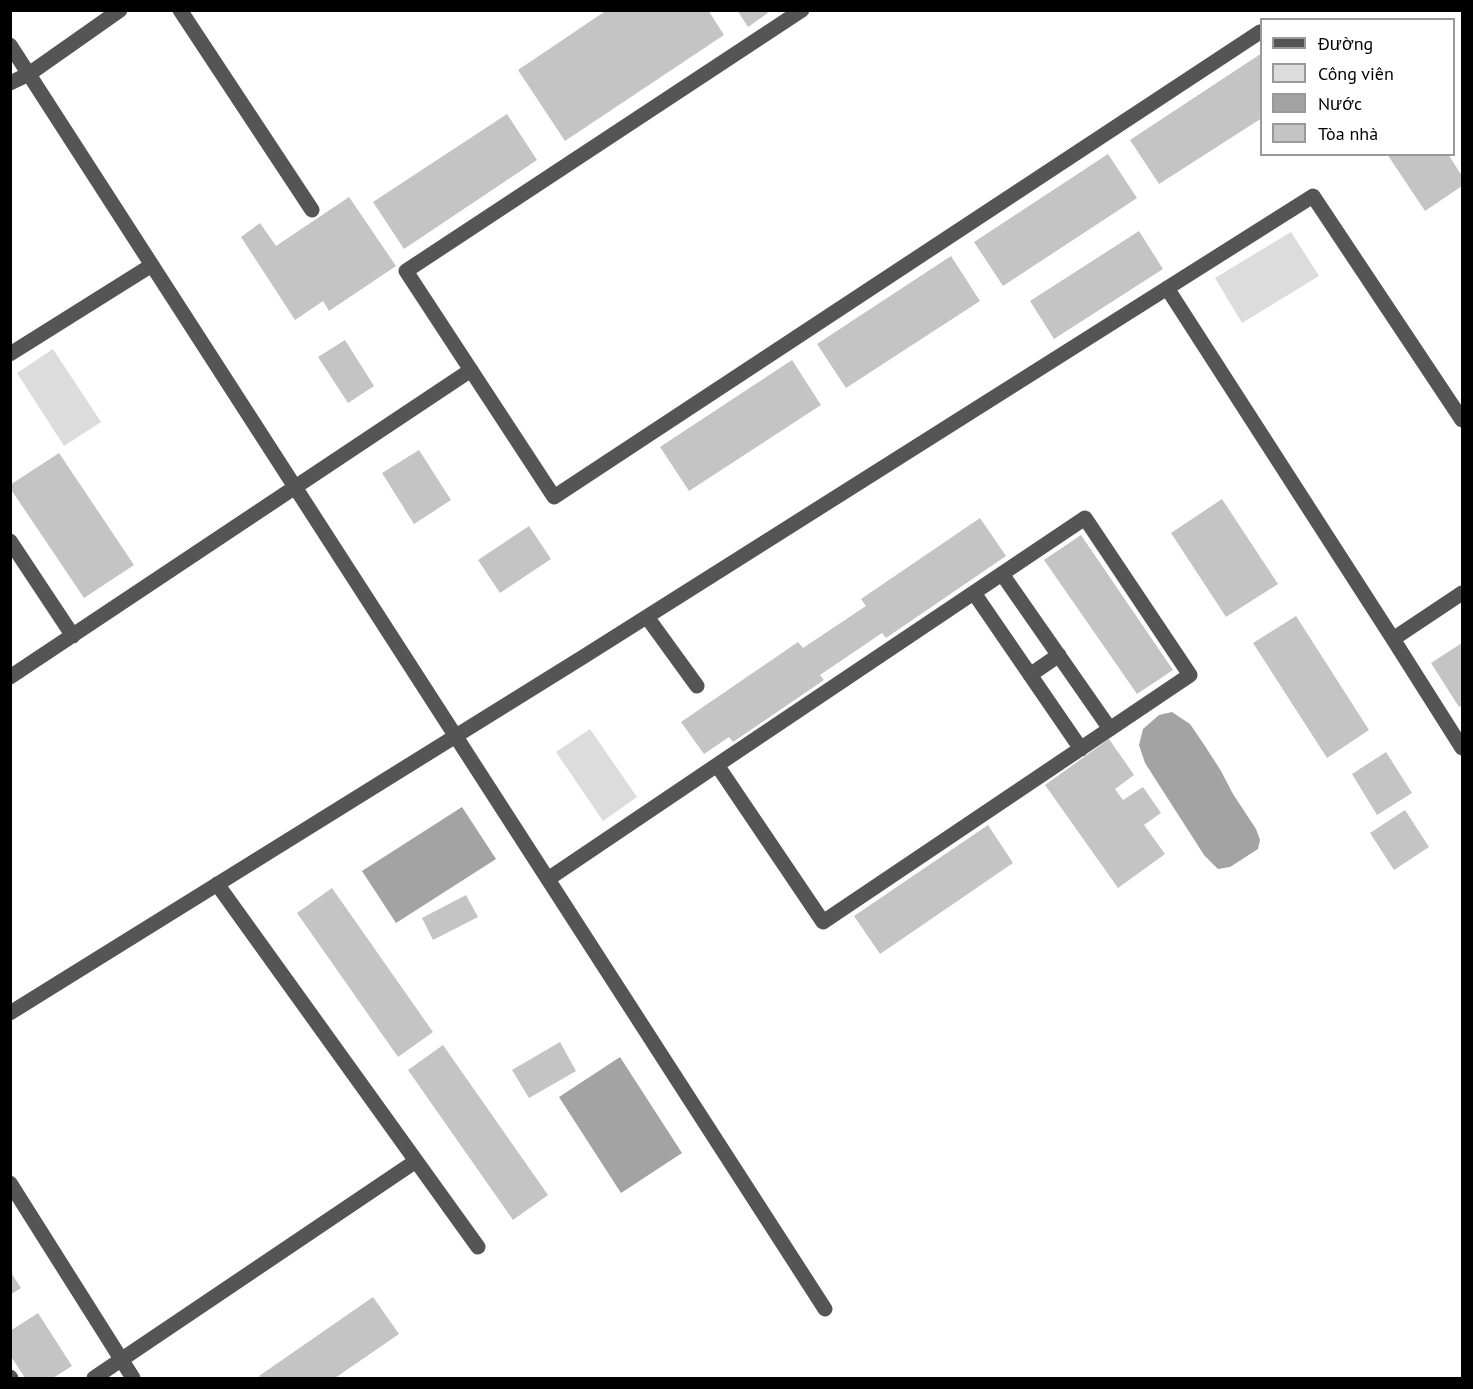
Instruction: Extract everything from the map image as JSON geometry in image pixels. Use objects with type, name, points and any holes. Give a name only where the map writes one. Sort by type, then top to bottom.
[{"type":"lane","points":[[10,83],[29,74],[120,10]]},
{"type":"lane","points":[[180,10],[312,210]]},
{"type":"lane","points":[[802,10],[406,271],[554,497],[1260,32]]},
{"type":"lane","points":[[10,45],[825,1309]]},
{"type":"lane","points":[[10,1013],[647,617],[1313,196],[1462,420]]},
{"type":"lane","points":[[10,354],[152,265]]},
{"type":"lane","points":[[1167,288],[1462,748]]},
{"type":"lane","points":[[10,677],[471,370]]},
{"type":"lane","points":[[548,879],[717,765],[1085,518],[1190,675],[823,922],[717,765]]},
{"type":"lane","points":[[10,541],[73,636]]},
{"type":"lane","points":[[1002,574],[1110,729]]},
{"type":"lane","points":[[974,593],[1081,748]]},
{"type":"lane","points":[[1393,639],[1462,593]]},
{"type":"lane","points":[[647,617],[696,686]]},
{"type":"lane","points":[[1030,675],[1059,655]]},
{"type":"lane","points":[[217,884],[478,1247]]},
{"type":"lane","points":[[94,1378],[416,1161]]},
{"type":"lane","points":[[10,1183],[133,1378]]},
{"type":"green space","points":[[1291,232],[1319,276],[1242,323],[1215,278]]},
{"type":"green space","points":[[53,349],[101,422],[64,446],[17,373]]},
{"type":"green space","points":[[590,729],[637,797],[603,821],[556,752]]},
{"type":"water","points":[[1172,712],[1190,724],[1256,829],[1260,840],[1258,849],[1230,867],[1218,869],[1204,855],[1145,763],[1139,745],[1143,729],[1159,715]]},
{"type":"water","points":[[462,807],[496,859],[396,923],[362,871]]},
{"type":"water","points":[[620,1057],[682,1153],[621,1193],[559,1097]]},
{"type":"building","points":[[607,10],[708,10],[724,35],[565,141],[518,70]]},
{"type":"building","points":[[737,10],[772,10],[748,27]]},
{"type":"building","points":[[1260,54],[1260,119],[1159,184],[1130,140]]},
{"type":"building","points":[[507,114],[537,160],[404,249],[373,202]]},
{"type":"building","points":[[1108,154],[1137,198],[1003,286],[974,242]]},
{"type":"building","points":[[1388,156],[1449,156],[1462,176],[1462,186],[1425,211]]},
{"type":"building","points":[[349,197],[396,266],[329,311],[323,301],[295,320],[241,237],[260,223],[276,246]]},
{"type":"building","points":[[1139,231],[1163,269],[1054,339],[1030,301]]},
{"type":"building","points":[[951,256],[980,301],[846,388],[817,344]]},
{"type":"building","points":[[345,340],[374,386],[348,403],[318,357]]},
{"type":"building","points":[[792,360],[821,405],[689,491],[660,447]]},
{"type":"building","points":[[419,450],[451,500],[414,524],[382,473]]},
{"type":"building","points":[[59,453],[134,565],[84,598],[10,488],[10,485]]},
{"type":"building","points":[[1222,499],[1278,584],[1226,617],[1171,533]]},
{"type":"building","points":[[980,518],[1006,556],[886,638],[882,633],[820,675],[824,680],[733,742],[729,737],[704,754],[681,722],[798,642],[803,648],[866,606],[861,599]]},
{"type":"building","points":[[529,526],[551,559],[500,593],[478,560]]},
{"type":"building","points":[[1081,535],[1173,670],[1137,694],[1044,560]]},
{"type":"building","points":[[1296,616],[1369,730],[1327,758],[1253,643]]},
{"type":"building","points":[[1462,643],[1462,705],[1459,707],[1431,663]]},
{"type":"building","points":[[1109,739],[1134,775],[1115,789],[1123,800],[1143,787],[1161,813],[1144,825],[1165,854],[1118,888],[1045,785]]},
{"type":"building","points":[[1386,752],[1412,793],[1377,815],[1352,774]]},
{"type":"building","points":[[1405,810],[1429,847],[1394,870],[1370,833]]},
{"type":"building","points":[[988,825],[1013,863],[880,954],[854,916]]},
{"type":"building","points":[[332,888],[433,1032],[398,1057],[297,913]]},
{"type":"building","points":[[466,895],[478,917],[433,940],[422,918]]},
{"type":"building","points":[[560,1042],[576,1071],[529,1098],[512,1070]]},
{"type":"building","points":[[443,1045],[548,1195],[513,1220],[408,1070]]},
{"type":"building","points":[[10,1271],[21,1288],[10,1295]]},
{"type":"building","points":[[373,1297],[399,1334],[335,1378],[261,1378],[259,1376]]},
{"type":"building","points":[[38,1313],[72,1366],[53,1378],[25,1378],[10,1355],[10,1331]]}]
